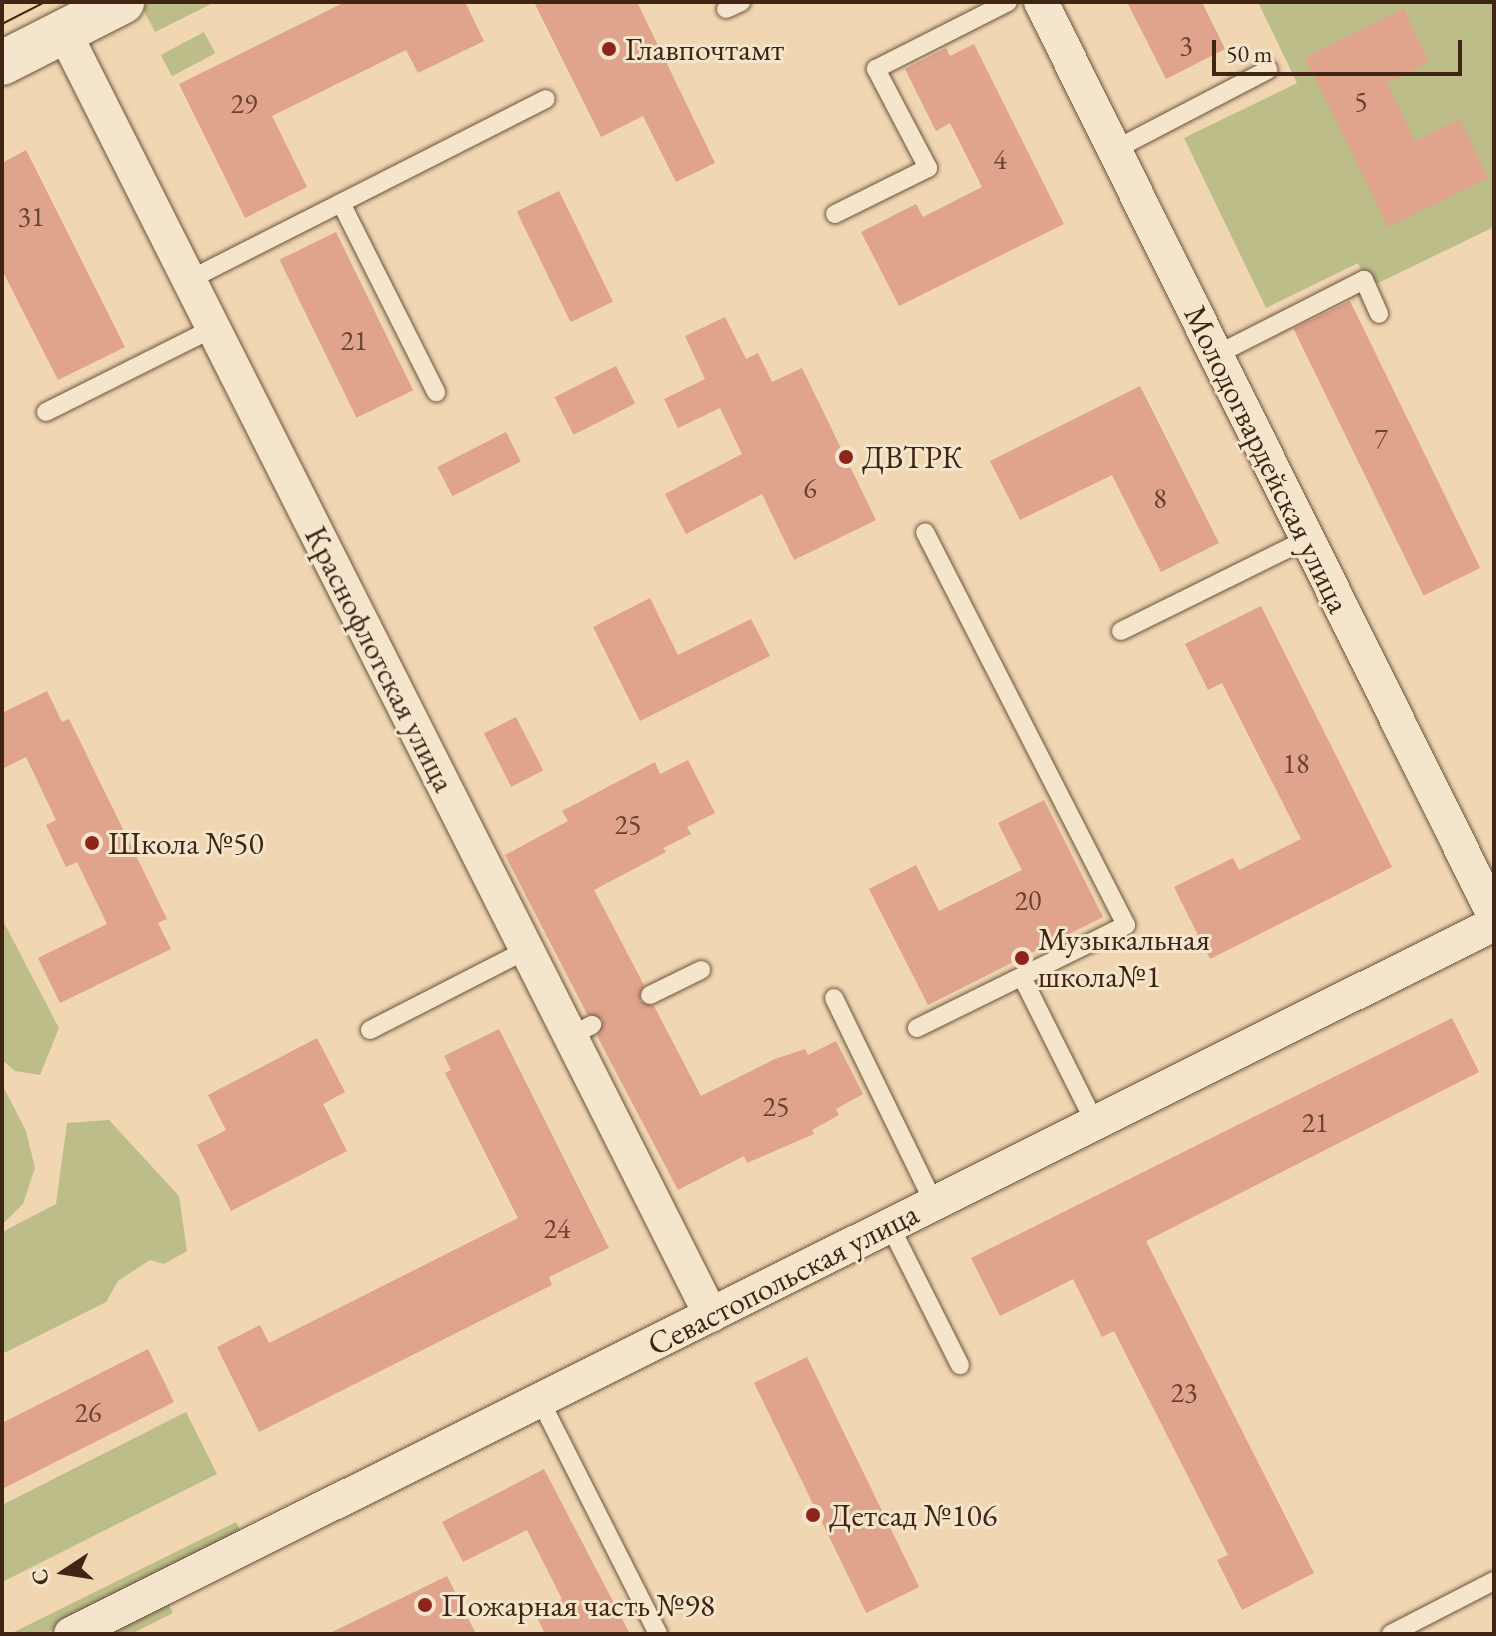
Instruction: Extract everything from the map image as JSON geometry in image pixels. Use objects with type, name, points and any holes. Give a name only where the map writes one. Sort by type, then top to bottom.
[{"type":"main road","points":[[2,63],[57,17],[122,2]]},
{"type":"street","name":"Молодогвардейская улица","points":[[1041,2],[1494,915]]},
{"type":"street","name":"Краснофлотская улица","points":[[57,17],[526,950],[581,1030],[711,1315]]},
{"type":"street","name":"Севастопольская улица","points":[[71,1634],[1494,924]]},
{"type":"lane","points":[[835,214],[928,168],[876,69],[1008,2]]},
{"type":"lane","points":[[1114,150],[1268,70]]},
{"type":"lane","points":[[189,280],[546,99]]},
{"type":"lane","points":[[341,203],[436,392]]},
{"type":"lane","points":[[1216,355],[1364,280],[1379,314]]},
{"type":"lane","points":[[46,412],[214,328]]},
{"type":"lane","points":[[917,1028],[1126,925],[925,532]]},
{"type":"lane","points":[[1121,631],[1307,539]]},
{"type":"lane","points":[[370,1030],[526,950]]},
{"type":"lane","points":[[650,995],[701,970]]},
{"type":"lane","points":[[1022,977],[1095,1123]]},
{"type":"lane","points":[[834,998],[934,1203]]},
{"type":"lane","points":[[890,1226],[960,1365]]},
{"type":"lane","points":[[540,1400],[658,1634]]},
{"type":"lane","points":[[1391,1634],[1494,1581]]},
{"type":"green space","points":[[152,2],[215,2],[155,32],[142,7]]},
{"type":"green space","points":[[1258,2],[1494,2],[1494,227],[1370,287],[1358,263],[1266,308],[1184,138],[1297,83]]},
{"type":"green space","points":[[204,32],[215,53],[172,76],[161,55]]},
{"type":"green space","points":[[2,919],[59,1028],[40,1075],[15,1071],[2,1060]]},
{"type":"green space","points":[[2,1084],[26,1131],[35,1168],[23,1204],[2,1225]]},
{"type":"green space","points":[[109,1120],[179,1196],[187,1251],[164,1264],[150,1260],[118,1281],[106,1302],[2,1354],[2,1232],[56,1204],[67,1123]]},
{"type":"green space","points":[[186,1412],[217,1474],[2,1582],[2,1505]]},
{"type":"green space","points":[[236,1522],[243,1535],[44,1634],[10,1634]]},
{"type":"green space","points":[[164,1595],[173,1613],[131,1634],[86,1634]]},
{"type":"building","points":[[345,2],[465,2],[484,41],[418,73],[406,50],[272,116],[307,187],[245,218],[179,84]]},
{"type":"building","name":"Главпочтамт","points":[[534,2],[637,2],[715,163],[676,182],[643,116],[601,137]]},
{"type":"building","points":[[1127,2],[1202,2],[1225,49],[1166,79]]},
{"type":"building","points":[[1404,9],[1429,62],[1387,83],[1415,141],[1460,119],[1488,178],[1388,227],[1305,57]]},
{"type":"building","points":[[974,44],[1064,224],[899,306],[861,232],[916,204],[923,217],[982,187],[950,123],[936,131],[905,69],[946,48],[950,56]]},
{"type":"building","points":[[26,150],[125,347],[58,380],[2,270],[2,163]]},
{"type":"building","points":[[559,191],[613,302],[571,322],[517,212]]},
{"type":"building","points":[[336,232],[413,390],[357,418],[279,260]]},
{"type":"building","points":[[1350,301],[1480,568],[1424,596],[1293,329]]},
{"type":"building","points":[[725,317],[746,359],[758,353],[772,382],[802,368],[876,520],[794,560],[762,494],[686,534],[665,494],[742,454],[720,408],[678,428],[664,399],[705,379],[685,336]]},
{"type":"building","points":[[616,366],[635,403],[574,435],[555,397]]},
{"type":"building","points":[[1140,386],[1219,543],[1161,572],[1112,475],[1020,520],[990,461]]},
{"type":"building","points":[[506,432],[521,461],[452,496],[437,467]]},
{"type":"building","points":[[650,598],[678,655],[751,619],[770,656],[640,721],[593,627]]},
{"type":"building","points":[[1261,606],[1392,867],[1210,959],[1174,887],[1233,858],[1239,870],[1301,839],[1222,683],[1208,690],[1185,644]]},
{"type":"building","name":"Школа №50","points":[[47,691],[62,722],[69,719],[167,919],[158,923],[171,949],[60,1003],[38,958],[107,924],[77,862],[66,867],[46,825],[56,820],[26,757],[2,769],[2,713]]},
{"type":"building","points":[[516,717],[543,770],[511,787],[484,733]]},
{"type":"building","points":[[688,760],[715,813],[687,827],[691,834],[663,848],[666,852],[594,890],[644,985],[640,1001],[654,1006],[701,1096],[775,1059],[805,1049],[808,1055],[836,1041],[863,1094],[836,1109],[839,1115],[812,1130],[814,1134],[747,1163],[744,1156],[678,1190],[597,1036],[603,1020],[587,1014],[505,855],[568,821],[562,811],[655,762],[660,774]]},
{"type":"building","points":[[1044,800],[1103,917],[928,1005],[869,889],[916,865],[939,911],[1022,870],[998,823]]},
{"type":"building","points":[[1452,1018],[1479,1072],[1146,1241],[1314,1573],[1242,1610],[1217,1560],[1228,1555],[1114,1331],[1102,1337],[1073,1279],[1000,1316],[971,1258]]},
{"type":"building","points":[[499,1029],[609,1248],[549,1277],[552,1285],[259,1432],[217,1347],[260,1325],[269,1343],[518,1218],[445,1073],[451,1070],[444,1056]]},
{"type":"building","points":[[317,1038],[345,1092],[323,1104],[347,1151],[231,1211],[197,1145],[226,1130],[208,1095]]},
{"type":"building","points":[[148,1349],[174,1402],[2,1489],[2,1423]]},
{"type":"building","points":[[807,1357],[919,1587],[866,1613],[754,1383]]},
{"type":"building","points":[[544,1469],[630,1634],[545,1634],[535,1613],[562,1599],[527,1530],[463,1562],[442,1522]]},
{"type":"building","name":"Пожарная часть №98","points":[[447,1576],[476,1634],[328,1634]]},
{"type":"tram line","points":[[2,24],[45,2]]},
{"type":"place","name":"Главпочтамт","points":[[609,49]]},
{"type":"place","name":"ДВТРК","points":[[846,457]]},
{"type":"place","name":"Школа №50","points":[[92,843]]},
{"type":"place","name":"Музыкальная школа№1","points":[[1022,958]]},
{"type":"place","name":"Детсад №106","points":[[813,1515]]},
{"type":"place","name":"Пожарная часть №98","points":[[425,1605]]}]
